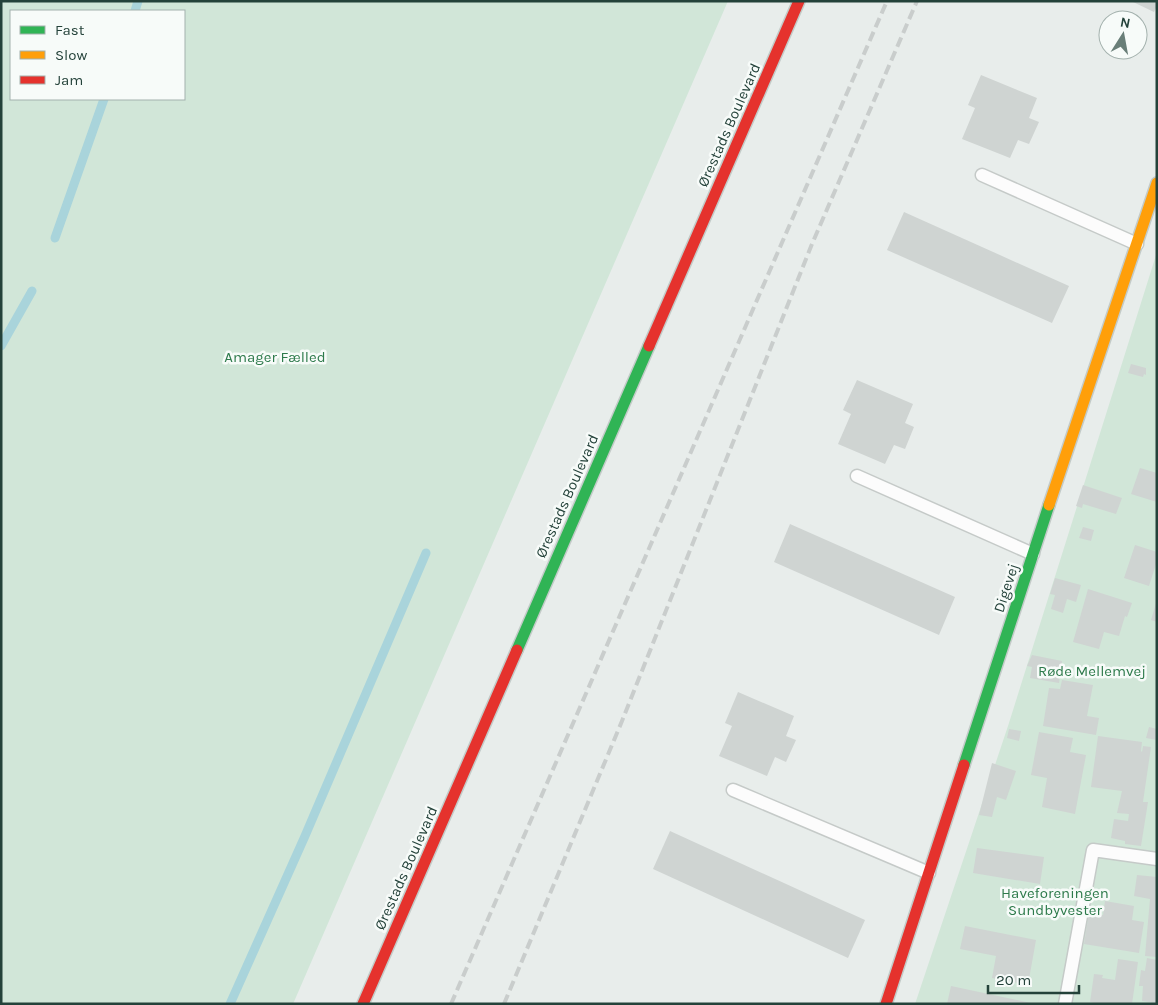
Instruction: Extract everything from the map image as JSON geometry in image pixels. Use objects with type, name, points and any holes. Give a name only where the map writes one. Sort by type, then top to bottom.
[{"type":"street","name":"Ørestads Boulevard","points":[[363,1004],[800,1]]},
{"type":"street","name":"Digevej","points":[[886,1004],[1157,183]]},
{"type":"lane","points":[[982,175],[1136,244]]},
{"type":"lane","points":[[856,476],[1033,554]]},
{"type":"lane","points":[[733,790],[929,873]]},
{"type":"lane","points":[[1065,1004],[1092,850],[1157,859]]},
{"type":"green space","name":"Amager Fælled","points":[[1,1],[728,1],[293,1004],[1,1004]]},
{"type":"green space","points":[[1157,252],[1157,1004],[915,1004],[1008,726]]},
{"type":"building","points":[[1131,1],[1157,1],[1157,6],[1154,12]]},
{"type":"building","points":[[981,75],[1037,98],[1029,118],[1039,122],[1029,144],[1018,140],[1010,158],[962,139],[975,108],[968,105]]},
{"type":"building","points":[[904,212],[1069,286],[1052,323],[887,250]]},
{"type":"building","points":[[1131,364],[1146,368],[1146,375],[1144,374],[1143,377],[1128,373]]},
{"type":"building","points":[[857,380],[913,404],[905,423],[914,427],[905,449],[894,445],[885,464],[838,444],[851,414],[843,410]]},
{"type":"building","points":[[1140,468],[1157,473],[1157,502],[1131,494]]},
{"type":"building","points":[[1083,485],[1122,498],[1116,514],[1083,504],[1082,508],[1076,506]]},
{"type":"building","points":[[790,524],[955,597],[939,635],[774,562]]},
{"type":"building","points":[[1083,527],[1094,530],[1091,541],[1079,538]]},
{"type":"building","points":[[1135,545],[1157,552],[1157,561],[1149,586],[1124,578]]},
{"type":"building","points":[[1055,578],[1081,585],[1076,602],[1067,599],[1063,613],[1051,609],[1055,595],[1050,594]]},
{"type":"building","points":[[1088,589],[1132,603],[1127,617],[1125,616],[1119,636],[1104,632],[1099,649],[1073,642]]},
{"type":"building","points":[[1157,600],[1157,622],[1151,620]]},
{"type":"building","points":[[1032,655],[1062,661],[1059,683],[1030,678],[1032,667],[1027,666]]},
{"type":"building","points":[[1062,680],[1093,685],[1087,716],[1099,718],[1096,735],[1043,726],[1049,688],[1060,689]]},
{"type":"building","points":[[738,692],[794,716],[786,736],[796,740],[786,762],[775,757],[767,776],[719,756],[732,726],[725,723]]},
{"type":"building","points":[[1149,727],[1157,729],[1157,740],[1146,738]]},
{"type":"building","points":[[1009,729],[1021,731],[1019,741],[1007,738]]},
{"type":"building","points":[[1039,732],[1073,738],[1070,752],[1086,755],[1075,814],[1042,807],[1047,778],[1031,775]]},
{"type":"building","points":[[1098,736],[1142,742],[1142,752],[1143,746],[1151,747],[1143,802],[1148,802],[1141,846],[1125,844],[1125,841],[1111,838],[1114,819],[1128,821],[1129,814],[1117,813],[1122,791],[1091,787]]},
{"type":"building","points":[[992,763],[1016,771],[1006,800],[997,797],[992,817],[979,815]]},
{"type":"building","points":[[670,831],[865,920],[848,958],[653,869]]},
{"type":"building","points":[[977,848],[1044,857],[1040,884],[973,873]]},
{"type":"building","points":[[1137,875],[1157,877],[1157,957],[1145,956],[1150,899],[1134,896]]},
{"type":"building","points":[[1105,901],[1134,906],[1132,920],[1144,922],[1139,953],[1084,944],[1089,913],[1103,915]]},
{"type":"building","points":[[965,926],[1036,940],[1028,985],[992,978],[996,956],[960,949]]},
{"type":"building","points":[[1147,958],[1157,960],[1157,1003],[1142,1001],[1143,986],[1139,986],[1141,970],[1145,971]]},
{"type":"building","points":[[1118,959],[1138,962],[1132,1004],[1098,1004],[1090,1002],[1094,974],[1103,975],[1102,978],[1115,980]]},
{"type":"building","points":[[951,986],[1031,1003],[1031,1004],[947,1004]]},
{"type":"waterway","points":[[135,10],[138,1]]},
{"type":"waterway","points":[[55,238],[104,100]]},
{"type":"waterway","points":[[1,346],[32,291]]},
{"type":"waterway","points":[[230,1004],[305,836],[426,553]]},
{"type":"railway","points":[[451,1004],[887,1]]},
{"type":"railway","points":[[504,1004],[622,721],[812,244],[917,1]]},
{"type":"traffic: fast","points":[[517,650],[649,346]]},
{"type":"traffic: fast","points":[[964,765],[1049,505]]},
{"type":"traffic: slow","points":[[1049,505],[1157,183]]},
{"type":"traffic: jam","points":[[649,346],[799,1]]},
{"type":"traffic: jam","points":[[363,1004],[517,650]]},
{"type":"traffic: jam","points":[[886,1004],[964,765]]},
{"type":"park label","name":"Røde Mellemvej","points":[[1092,671]]},
{"type":"park label","name":"Haveforeningen Sundbyvester","points":[[1055,902]]}]
